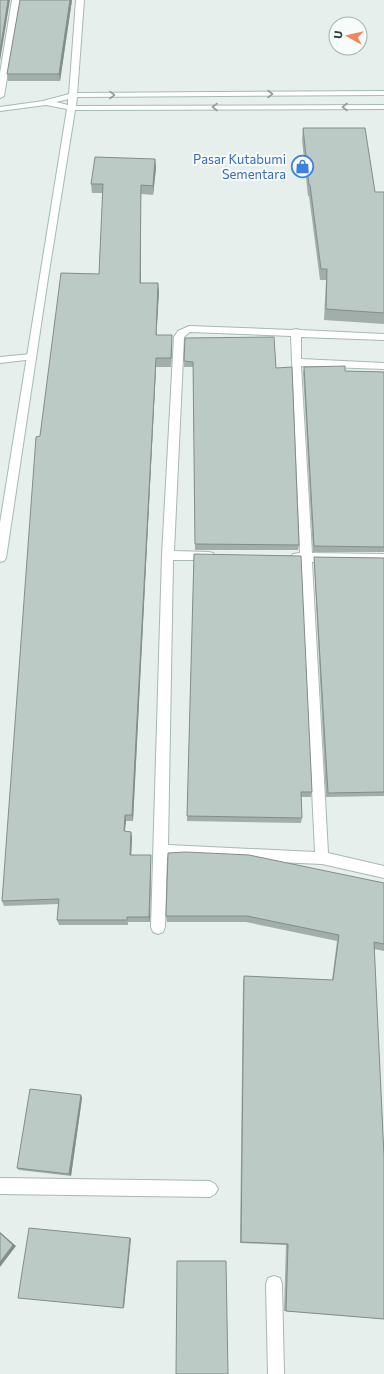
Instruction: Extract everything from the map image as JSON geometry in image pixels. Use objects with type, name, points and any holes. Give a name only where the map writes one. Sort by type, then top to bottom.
[{"type":"street","points":[[0,96],[2,74],[16,0]]},
{"type":"street","points":[[0,558],[72,108],[80,0]]},
{"type":"street","points":[[0,109],[44,103],[73,95],[384,93]]},
{"type":"street","points":[[44,103],[72,108],[384,107]]},
{"type":"street","points":[[158,927],[168,555],[179,337],[181,333],[189,329],[296,332],[384,337]]},
{"type":"street","points":[[296,332],[305,557],[322,858]]},
{"type":"street","points":[[0,360],[31,357]]},
{"type":"street","points":[[296,362],[384,366]]},
{"type":"street","points":[[168,555],[224,556]]},
{"type":"street","points":[[287,557],[384,558]]},
{"type":"street","points":[[161,851],[322,858],[384,872]]},
{"type":"street","points":[[0,1186],[210,1189]]},
{"type":"street","points":[[274,1284],[276,1374],[280,1374]]},
{"type":"building","points":[[0,0],[8,0],[0,51]]},
{"type":"building","points":[[20,0],[70,0],[59,74],[7,74]]},
{"type":"building","points":[[303,128],[365,128],[375,192],[384,192],[384,313],[326,309],[327,269],[321,269],[309,185]]},
{"type":"building","points":[[95,157],[155,159],[153,186],[141,185],[140,283],[158,283],[156,335],[172,335],[171,358],[156,358],[132,815],[125,815],[124,831],[131,832],[130,855],[151,855],[149,917],[127,917],[127,920],[57,920],[59,899],[2,901],[36,437],[40,436],[61,273],[99,274],[103,184],[91,184]]},
{"type":"building","points":[[274,337],[276,368],[292,367],[299,545],[195,544],[193,362],[184,361],[185,338]]},
{"type":"building","points":[[345,366],[345,371],[384,372],[384,547],[314,546],[304,367]]},
{"type":"building","points":[[194,554],[301,556],[312,792],[301,792],[302,818],[187,816]]},
{"type":"building","points":[[314,557],[384,558],[384,792],[328,793]]},
{"type":"building","points":[[186,852],[249,855],[384,883],[384,944],[374,942],[384,1156],[384,1319],[286,1311],[288,1244],[241,1242],[244,976],[333,980],[339,935],[247,916],[166,916],[168,853]]},
{"type":"building","points":[[30,1089],[81,1095],[69,1174],[17,1168]]},
{"type":"building","points":[[29,1228],[130,1238],[123,1308],[18,1298]]},
{"type":"building","points":[[0,1233],[13,1245],[0,1262]]},
{"type":"building","points":[[177,1261],[226,1261],[228,1374],[176,1374]]},
{"type":"place","name":"Pasar Kutabumi Sementara","points":[[302,166]]}]
